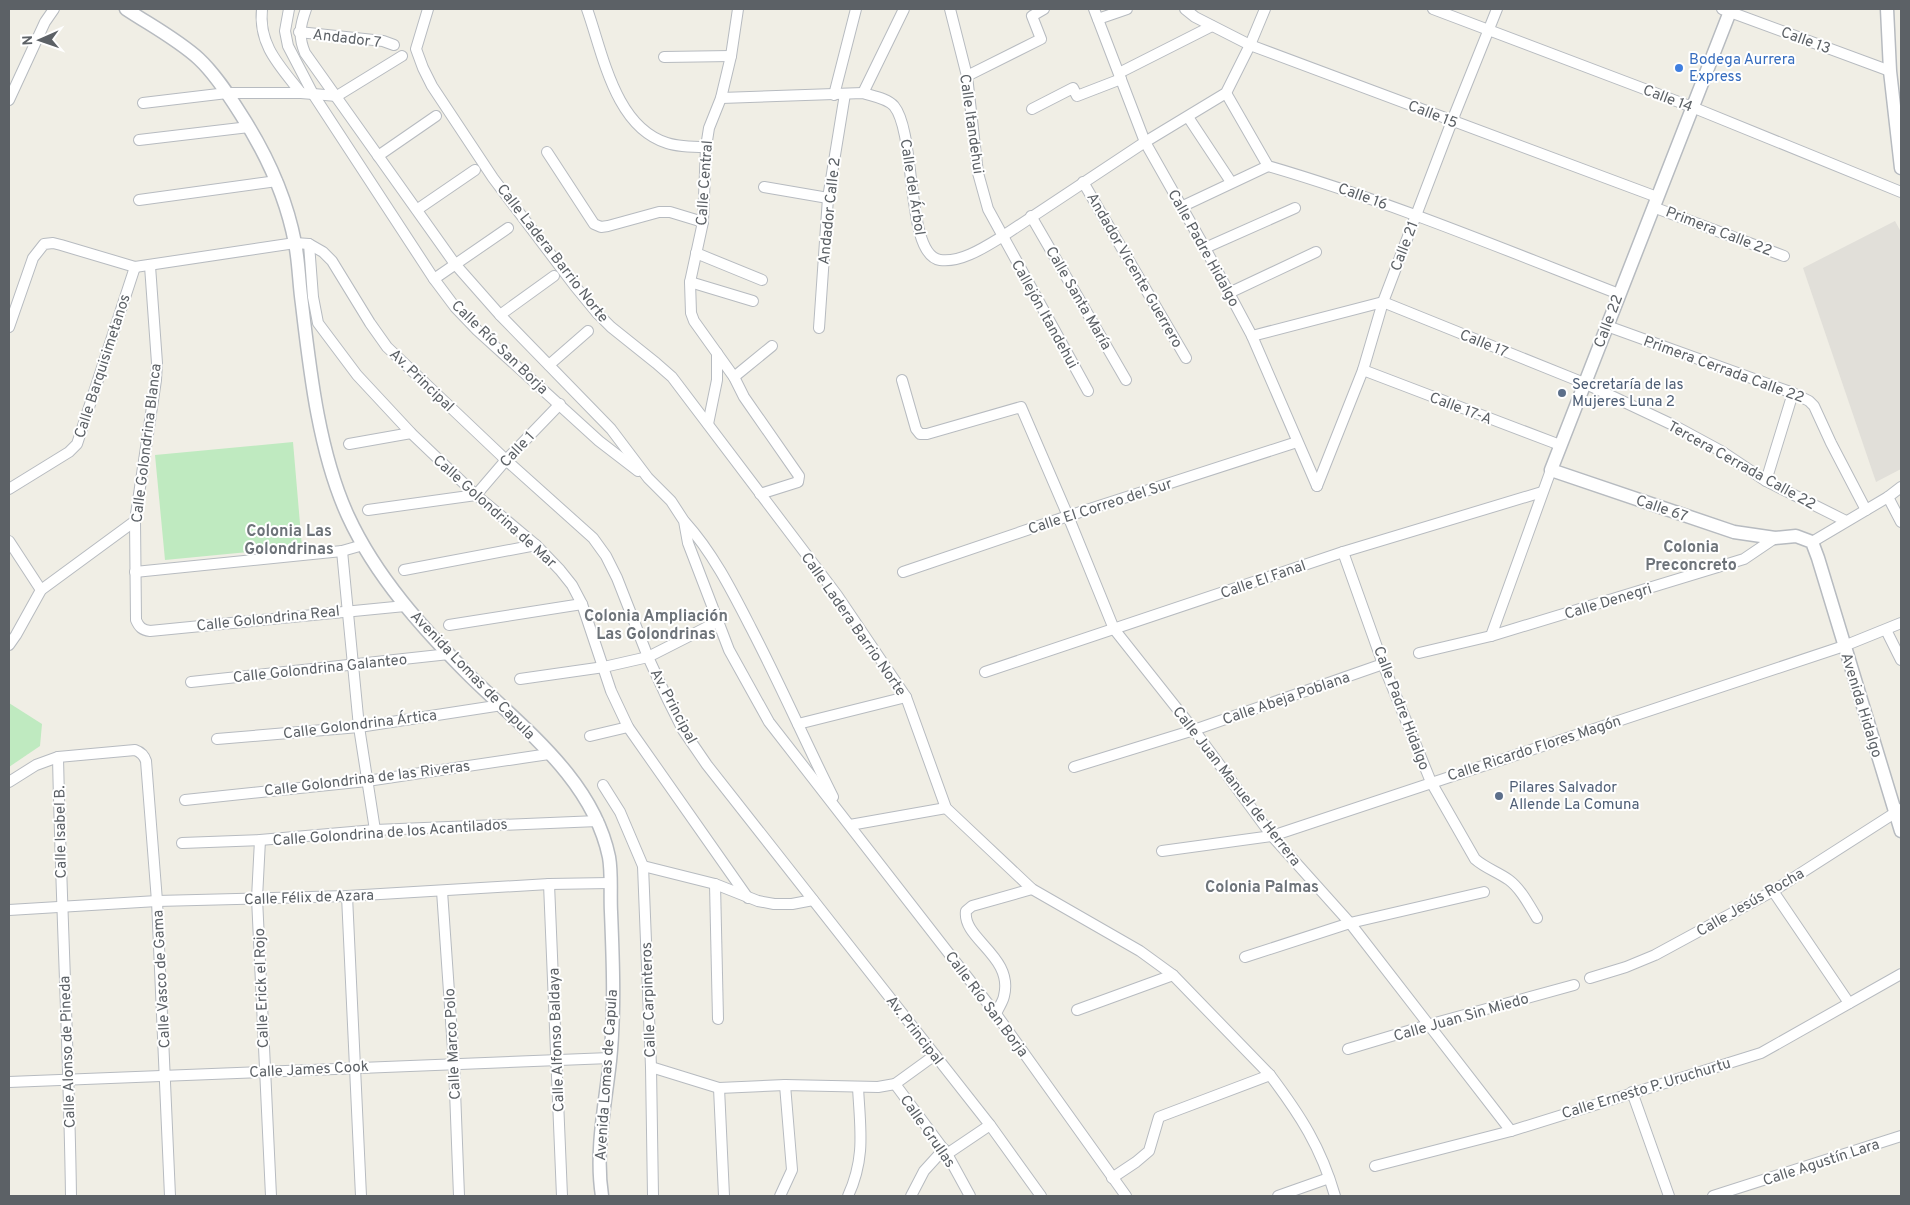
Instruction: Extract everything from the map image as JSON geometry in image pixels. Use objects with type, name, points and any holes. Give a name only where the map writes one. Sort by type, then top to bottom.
[{"type":"street","points":[[9,100],[45,22],[54,9]]},
{"type":"street","name":"Avenida Lomas de Capula","points":[[126,9],[199,58],[212,72],[249,127],[278,181],[295,243],[312,381],[324,448],[346,513],[363,546],[406,606],[450,654],[550,754],[580,789],[598,821],[610,860],[613,977],[610,1058],[599,1156],[602,1196]]},
{"type":"street","points":[[262,9],[263,33],[269,51],[301,93]]},
{"type":"street","name":"Calle Río San Borja","points":[[289,9],[285,30],[288,46],[313,94],[434,279],[477,330],[599,441],[648,478],[671,501],[684,521],[701,539],[731,589],[777,678],[842,816]]},
{"type":"street","points":[[299,32],[306,9]]},
{"type":"street","name":"Calle Ladera Barrio Norte","points":[[428,9],[416,49],[422,68],[432,86],[493,178],[597,313],[611,327],[665,370],[708,424],[836,595],[906,697],[946,808],[1032,889],[1140,951],[1173,975],[1270,1075],[1302,1119],[1316,1144],[1335,1196]]},
{"type":"street","points":[[588,9],[614,86],[624,108],[635,124],[651,136],[668,143],[706,147]]},
{"type":"street","name":"Calle Central","points":[[738,9],[731,56],[721,98],[709,128],[706,147],[703,222],[690,282],[691,313],[694,321],[734,377],[744,396],[799,476],[798,482],[760,494]]},
{"type":"street","name":"Andador Calle 2","points":[[819,328],[828,198],[839,95],[856,9]]},
{"type":"street","points":[[862,93],[904,9]]},
{"type":"street","points":[[967,76],[1041,39],[1032,16],[1044,9]]},
{"type":"street","name":"Calle Padre Hidalgo","points":[[1094,9],[1145,142],[1252,336],[1317,486]]},
{"type":"street","points":[[1098,19],[1127,9]]},
{"type":"street","name":"Calle 15","points":[[1185,9],[1195,17],[1250,45],[1452,121],[1655,202]]},
{"type":"street","points":[[1181,207],[1268,166],[1226,93],[1250,45],[1264,9]]},
{"type":"street","name":"Calle 14","points":[[1433,9],[1692,107],[1901,192]]},
{"type":"street","name":"Calle 21","points":[[1317,486],[1362,370],[1384,302],[1416,215],[1497,9]]},
{"type":"street","points":[[1887,9],[1890,70],[1901,168]]},
{"type":"street","name":"Calle Itandehui","points":[[953,10],[967,76],[982,190],[988,209],[1003,236]]},
{"type":"street","name":"Calle 13","points":[[1728,10],[1890,70]]},
{"type":"street","name":"Calle 22","points":[[1491,636],[1542,492],[1728,10]]},
{"type":"street","points":[[1032,109],[1073,88],[1078,96],[1120,76],[1212,26]]},
{"type":"street","name":"Calle Río San Borja","points":[[299,32],[306,53],[456,264],[500,315],[611,429],[648,478]]},
{"type":"street","name":"Andador 7","points":[[299,32],[394,45]]},
{"type":"street","points":[[143,103],[227,93],[301,93],[337,96],[402,56]]},
{"type":"street","points":[[664,57],[731,56]]},
{"type":"street","name":"Calle del Árbol","points":[[721,98],[862,93],[881,98],[893,104],[901,117],[906,135],[919,237],[928,255],[939,260],[959,258],[981,249],[1145,142],[1226,93]]},
{"type":"street","points":[[378,156],[436,116]]},
{"type":"street","points":[[1188,117],[1231,182]]},
{"type":"street","points":[[139,140],[249,127]]},
{"type":"street","points":[[547,152],[594,224],[601,227],[608,226],[659,212],[670,212],[703,222]]},
{"type":"street","name":"Calle 16","points":[[1268,166],[1338,187],[1416,215],[1619,294]]},
{"type":"street","points":[[418,209],[475,170]]},
{"type":"street","points":[[139,200],[278,181]]},
{"type":"street","name":"Andador Vicente Guerrero","points":[[1084,182],[1186,358]]},
{"type":"street","points":[[764,188],[828,198]]},
{"type":"street","name":"Primera Calle 22","points":[[1655,202],[1784,256]]},
{"type":"street","points":[[1205,248],[1295,208]]},
{"type":"street","name":"Calle Santa María","points":[[1032,216],[1126,380]]},
{"type":"street","points":[[434,279],[508,228]]},
{"type":"street","name":"Callejón Itandehui","points":[[1003,236],[1088,391]]},
{"type":"street","points":[[9,327],[34,258],[44,244],[53,243],[61,245],[135,267],[295,243],[309,244]]},
{"type":"street","name":"Calle Golondrina de Mar","points":[[309,244],[313,297],[318,323],[370,389],[411,433],[476,495],[536,546],[572,585],[582,604],[611,691],[628,727],[748,898]]},
{"type":"street","name":"Av. Principal","points":[[309,244],[323,252],[332,261],[370,324],[387,347],[506,460],[593,538],[606,556],[617,578],[648,657],[683,730],[812,900],[990,1125],[1041,1196]]},
{"type":"street","points":[[1229,293],[1316,252]]},
{"type":"street","points":[[696,253],[762,280]]},
{"type":"street","name":"Calle Golondrina Blanca","points":[[136,620],[135,521],[157,372],[150,266]]},
{"type":"street","name":"Calle Barquisimetanos","points":[[9,489],[69,452],[77,444],[135,267]]},
{"type":"street","points":[[500,315],[554,276]]},
{"type":"street","points":[[690,282],[753,301]]},
{"type":"street","points":[[1252,336],[1384,302]]},
{"type":"street","name":"Calle 17","points":[[1384,302],[1584,383]]},
{"type":"street","name":"Primera Cerrada Calle 22","points":[[1607,326],[1793,393],[1809,401],[1814,406],[1866,510]]},
{"type":"street","points":[[549,365],[588,331]]},
{"type":"street","points":[[734,377],[772,346]]},
{"type":"street","points":[[708,424],[717,380],[716,352]]},
{"type":"street","name":"Calle 17-A","points":[[1362,370],[1560,446]]},
{"type":"street","name":"Calle Juan Manuel de Herrera","points":[[902,380],[916,429],[920,434],[927,434],[1021,407],[1114,629],[1194,730],[1272,836],[1350,923],[1511,1131]]},
{"type":"street","name":"Tercera Cerrada Calle 22","points":[[1584,383],[1681,429],[1721,451],[1766,481],[1846,521]]},
{"type":"street","points":[[1766,481],[1793,393]]},
{"type":"street","name":"Calle 1","points":[[476,495],[506,460],[560,404]]},
{"type":"street","points":[[349,444],[411,433]]},
{"type":"street","name":"Calle El Correo del Sur","points":[[903,572],[1297,442]]},
{"type":"street","name":"Calle 67","points":[[1551,470],[1726,530],[1776,538]]},
{"type":"street","points":[[1776,538],[1796,536],[1812,542],[1888,497],[1901,486]]},
{"type":"street","name":"Calle El Fanal","points":[[985,672],[1343,552],[1542,492]]},
{"type":"street","points":[[368,510],[476,495]]},
{"type":"street","points":[[1888,497],[1901,522]]},
{"type":"street","points":[[9,645],[41,590],[135,521]]},
{"type":"street","name":"Calle Río San Borja","points":[[684,521],[688,543],[717,622],[729,650],[768,722],[996,1014],[1126,1196]]},
{"type":"street","name":"Calle Denegri","points":[[1419,654],[1491,636],[1744,560],[1776,538]]},
{"type":"street","points":[[9,541],[41,590]]},
{"type":"street","name":"Avenida Hidalgo","points":[[1812,542],[1898,812],[1901,831]]},
{"type":"street","points":[[135,572],[342,552],[363,546]]},
{"type":"street","points":[[404,570],[536,546]]},
{"type":"street","points":[[342,552],[359,727],[375,830]]},
{"type":"street","name":"Calle Padre Hidalgo","points":[[1343,552],[1384,664],[1431,782],[1475,860],[1509,880],[1519,890],[1537,918]]},
{"type":"street","points":[[450,625],[582,604]]},
{"type":"street","name":"Calle Golondrina Real","points":[[136,620],[138,626],[143,630],[150,630],[406,606]]},
{"type":"street","points":[[520,679],[604,667],[648,657],[717,622]]},
{"type":"street","name":"Calle Ricardo Flores Magón","points":[[1162,851],[1272,836],[1844,646],[1901,623]]},
{"type":"street","points":[[1886,630],[1901,660]]},
{"type":"street","name":"Calle Golondrina Galanteo","points":[[190,682],[450,654]]},
{"type":"street","name":"Calle Abeja Poblana","points":[[1074,767],[1194,730],[1384,664]]},
{"type":"street","points":[[798,724],[906,697]]},
{"type":"street","name":"Calle Golondrina Ártica","points":[[217,739],[359,727],[502,705]]},
{"type":"street","points":[[590,736],[628,727]]},
{"type":"street","name":"Calle Vasco de Gama","points":[[58,756],[135,750],[141,752],[146,761],[157,901],[170,1196]]},
{"type":"street","name":"Calle Golondrina de las Riveras","points":[[185,800],[367,781],[550,754]]},
{"type":"street","points":[[9,782],[36,765],[58,756]]},
{"type":"street","name":"Calle Isabel B.","points":[[58,756],[61,907]]},
{"type":"street","name":"Calle Carpinteros","points":[[603,785],[620,812],[643,866],[650,1067],[718,1088],[785,1085],[878,1087],[895,1084]]},
{"type":"street","points":[[850,825],[946,808]]},
{"type":"street","name":"Calle Jesús Rocha","points":[[1590,978],[1626,967],[1655,955],[1773,891],[1898,812]]},
{"type":"street","name":"Calle Golondrina de los Acantilados","points":[[182,843],[260,840],[375,830],[598,821]]},
{"type":"street","name":"Calle Erick el Rojo","points":[[260,840],[257,898],[271,1196]]},
{"type":"street","points":[[643,866],[715,884],[748,898],[774,904],[792,904],[812,900]]},
{"type":"street","name":"Calle Félix de Azara","points":[[9,910],[157,901],[347,896],[549,884],[610,883]]},
{"type":"street","name":"Calle Alfonso Baldaya","points":[[549,884],[562,1196]]},
{"type":"street","points":[[715,884],[718,1019]]},
{"type":"street","points":[[996,1014],[1004,996],[1004,981],[1001,967],[990,950],[970,929],[965,918],[966,911],[972,906],[1032,889]]},
{"type":"street","name":"Calle Marco Polo","points":[[442,891],[454,1064],[458,1196]]},
{"type":"street","points":[[1773,891],[1849,1003]]},
{"type":"street","points":[[1245,957],[1350,923],[1484,892]]},
{"type":"street","points":[[347,896],[361,1196]]},
{"type":"street","name":"Calle Alonso de Pineda","points":[[61,907],[69,1080],[70,1196]]},
{"type":"street","name":"Calle Ernesto P. Uruchurtu","points":[[1375,1166],[1511,1131],[1761,1052],[1901,974]]},
{"type":"street","points":[[1077,1010],[1173,975]]},
{"type":"street","name":"Calle Juan Sin Miedo","points":[[1348,1049],[1574,985]]},
{"type":"street","name":"Calle Grullas","points":[[935,1055],[895,1084],[946,1151],[970,1196]]},
{"type":"street","name":"Calle James Cook","points":[[9,1082],[610,1058]]},
{"type":"street","points":[[650,1067],[653,1196]]},
{"type":"street","points":[[1112,1178],[1136,1162],[1149,1150],[1159,1117],[1270,1075]]},
{"type":"street","points":[[780,1196],[792,1170],[785,1085]]},
{"type":"street","points":[[848,1196],[860,1163],[858,1087]]},
{"type":"street","points":[[718,1088],[724,1196]]},
{"type":"street","points":[[1632,1092],[1669,1196]]},
{"type":"street","points":[[911,1196],[924,1171],[946,1151],[990,1125]]},
{"type":"street","name":"Calle Agustín Lara","points":[[1713,1196],[1901,1136]]},
{"type":"street","points":[[1278,1196],[1330,1178]]},
{"type":"shaded area","points":[[1895,221],[1901,232],[1901,469],[1876,482],[1803,268]]},
{"type":"green space","points":[[293,442],[302,547],[165,560],[155,455]]},
{"type":"green space","points":[[9,703],[42,724],[40,746],[9,767]]},
{"type":"place","name":"Bodega Aurrera Express","points":[[1679,68]]},
{"type":"place","name":"Secretaría de las Mujeres Luna 2","points":[[1562,393]]},
{"type":"place","name":"Pilares Salvador Allende La Comuna","points":[[1499,796]]},
{"type":"district","name":"Colonia Las Golondrinas","points":[[289,539]]},
{"type":"district","name":"Colonia Preconcreto","points":[[1691,555]]},
{"type":"district","name":"Colonia Ampliación Las Golondrinas","points":[[656,624]]},
{"type":"district","name":"Colonia Palmas","points":[[1262,886]]}]
